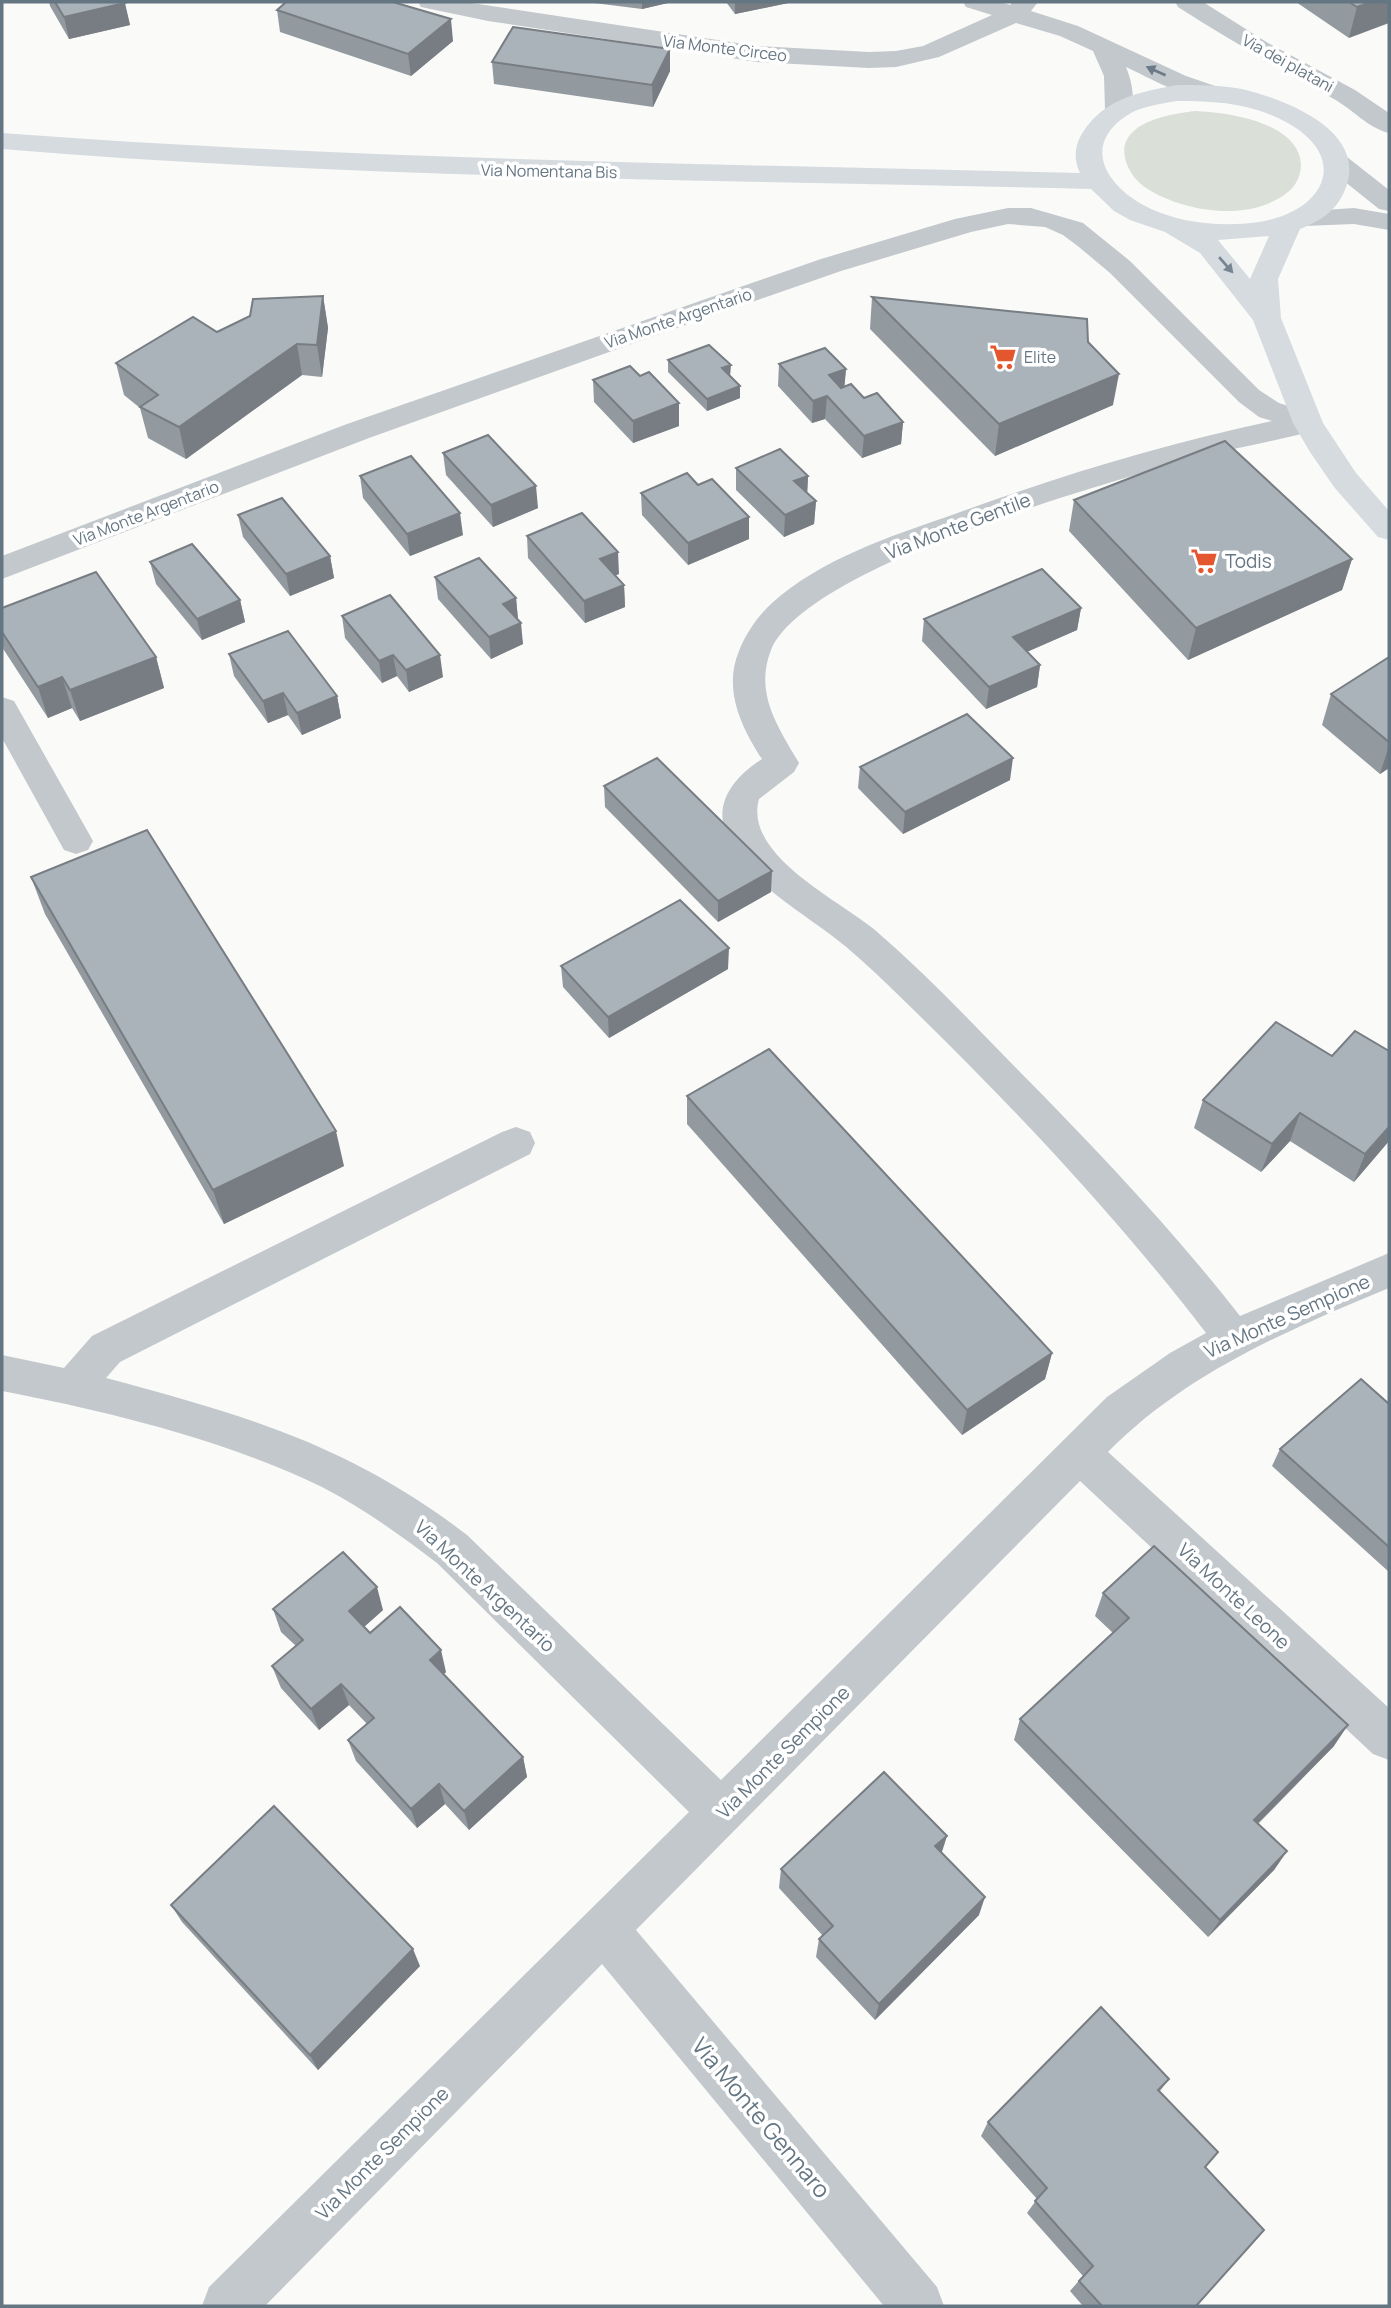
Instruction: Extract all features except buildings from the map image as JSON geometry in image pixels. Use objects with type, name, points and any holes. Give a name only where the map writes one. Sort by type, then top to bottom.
[{"type":"main road","points":[[1172,226],[1212,233],[1239,232],[1296,221],[1326,203],[1337,184],[1338,163],[1330,146],[1315,130],[1295,116],[1270,105],[1212,93],[1177,93],[1145,99],[1118,110],[1099,124],[1089,142],[1088,162],[1097,181],[1112,197],[1139,214],[1172,226],[1210,247],[1267,318]]},
{"type":"main road","name":"Via Nomentana Bis","points":[[2,141],[200,157],[404,167],[1097,181]]},
{"type":"main road","points":[[1296,221],[1264,279],[1267,318],[1308,423],[1345,480],[1389,530]]},
{"type":"street","name":"Via Monte Circeo","points":[[430,2],[488,14],[735,51],[860,60],[920,55],[1021,8]]},
{"type":"street","points":[[975,2],[1021,8],[1177,80],[1212,93]]},
{"type":"street","name":"Via dei platani","points":[[1187,2],[1259,48],[1346,95],[1389,125]]},
{"type":"street","points":[[1102,46],[1120,78],[1121,96],[1118,110]]},
{"type":"street","points":[[1338,163],[1389,203]]},
{"type":"street","name":"Via Monte Argentario","points":[[2,568],[358,431],[629,335],[831,265],[965,225],[1008,216],[1043,218],[1064,225],[1081,235],[1120,267],[1249,396],[1269,410],[1308,423]]},
{"type":"street","points":[[1296,221],[1354,216],[1389,222]]},
{"type":"street","name":"Via Monte Gentile","points":[[1233,1336],[1190,1279],[1101,1178],[915,989],[850,931],[791,889],[759,857],[744,835],[738,814],[741,797],[752,782],[782,763],[755,720],[749,701],[750,666],[763,634],[774,619],[802,596],[867,561],[936,531],[1155,458],[1247,434],[1308,423]]},
{"type":"street","points":[[2,709],[76,841]]},
{"type":"street","points":[[72,1388],[106,1349],[516,1143]]},
{"type":"street","name":"Via Monte Sempione","points":[[228,2306],[1122,1410],[1154,1384],[1233,1336],[1389,1270]]},
{"type":"street","name":"Via Monte Argentario","points":[[2,1373],[214,1424],[265,1441],[343,1476],[412,1517],[452,1549],[722,1813]]},
{"type":"street","name":"Via Monte Leone","points":[[1079,1453],[1389,1738]]},
{"type":"street","name":"Via Monte Gennaro","points":[[605,1930],[918,2306]]},
{"type":"shaded area","points":[[1195,111],[1225,114],[1259,122],[1288,139],[1297,150],[1301,165],[1293,187],[1273,202],[1255,208],[1217,211],[1178,203],[1142,185],[1130,171],[1125,158],[1125,146],[1129,136],[1148,122]]},
{"type":"place","name":"Elite","points":[[1003,357]]},
{"type":"place","name":"Todis","points":[[1204,561]]}]
